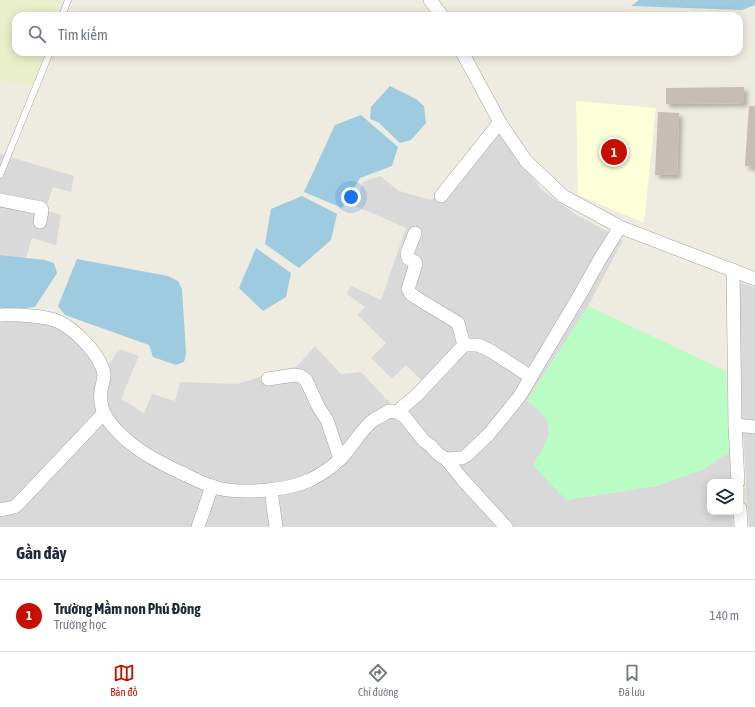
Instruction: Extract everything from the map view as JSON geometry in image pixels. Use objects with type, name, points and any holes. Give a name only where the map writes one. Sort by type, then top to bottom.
[{"type":"street","points":[[430,0],[439,12]]},
{"type":"street","points":[[464,56],[500,122],[526,161],[563,196],[620,227],[755,279]]},
{"type":"street","points":[[441,196],[500,122]]},
{"type":"street","points":[[0,200],[41,208],[40,222]]},
{"type":"street","points":[[446,459],[462,458],[468,455],[489,434],[519,397],[620,227]]},
{"type":"street","points":[[414,233],[407,253],[408,258],[416,264],[408,288],[409,291],[415,297],[458,323],[464,345]]},
{"type":"street","points":[[733,270],[735,425],[738,479]]},
{"type":"street","points":[[0,315],[9,314],[56,320],[72,330],[88,345],[102,366],[104,375],[101,406],[104,413],[119,433],[149,457],[212,486],[246,491],[271,490],[293,486],[310,480],[340,459],[371,422],[389,411],[397,412],[404,416],[424,441],[446,459],[506,527]]},
{"type":"street","points":[[397,412],[418,394],[464,345],[478,345],[491,351],[531,377]]},
{"type":"street","points":[[268,379],[294,375],[300,376],[306,380],[327,420],[340,459]]},
{"type":"street","points":[[0,510],[14,507],[18,504],[104,413]]},
{"type":"street","points":[[735,425],[755,427]]},
{"type":"street","points":[[198,527],[212,486]]},
{"type":"street","points":[[271,490],[276,527]]},
{"type":"street","points":[[740,515],[741,527]]},
{"type":"lane","points":[[64,12],[68,0]]},
{"type":"lane","points":[[0,174],[48,56]]},
{"type":"shaded area","points":[[0,0],[59,0],[55,12],[12,12],[12,56],[42,56],[33,86],[0,80]]},
{"type":"shaded area","points":[[576,101],[656,108],[644,223],[578,195]]},
{"type":"shaded area","points":[[493,122],[542,190],[575,214],[623,240],[588,306],[527,401],[540,410],[548,421],[549,435],[542,451],[566,500],[656,486],[702,470],[730,451],[731,479],[707,479],[707,515],[732,515],[733,527],[0,527],[0,311],[28,310],[75,323],[97,345],[108,366],[119,349],[139,356],[121,399],[144,413],[152,394],[175,401],[180,382],[237,384],[297,366],[315,346],[341,374],[361,372],[393,406],[422,381],[406,365],[392,379],[371,358],[386,343],[358,315],[365,307],[347,294],[351,286],[381,300],[406,228],[354,205],[363,182],[380,176],[399,191],[432,200]]},
{"type":"shaded area","points":[[0,154],[74,176],[71,192],[53,187],[45,210],[61,215],[56,245],[32,238],[26,258],[0,255]]},
{"type":"shaded area","points":[[739,282],[755,288],[755,527],[749,527],[740,385]]},
{"type":"green space","points":[[588,306],[726,371],[730,451],[702,470],[656,486],[566,500],[533,465],[544,446],[549,430],[548,423],[544,416],[527,401]]},
{"type":"water","points":[[639,0],[755,0],[755,5],[742,10],[631,6]]},
{"type":"water","points":[[390,86],[416,99],[424,106],[426,123],[411,140],[400,143],[378,122],[370,119],[371,107]]},
{"type":"water","points":[[361,115],[398,147],[392,166],[360,178],[342,208],[304,192],[335,125]]},
{"type":"water","points":[[302,196],[337,214],[331,240],[299,268],[265,244],[271,209]]},
{"type":"water","points":[[256,248],[291,273],[286,297],[263,311],[239,288]]},
{"type":"water","points":[[0,255],[45,260],[54,263],[57,273],[35,307],[3,310],[0,307]]},
{"type":"water","points":[[77,259],[168,276],[178,281],[182,289],[186,353],[184,362],[176,365],[153,357],[149,345],[65,315],[58,306]]},
{"type":"building","points":[[744,87],[744,103],[666,104],[666,88]]},
{"type":"building","points":[[749,106],[755,106],[755,167],[745,166]]},
{"type":"building","points":[[658,112],[679,113],[677,175],[655,175]]},
{"type":"place","name":"Trường Mầm non Phú Đông","points":[[614,152]]}]
